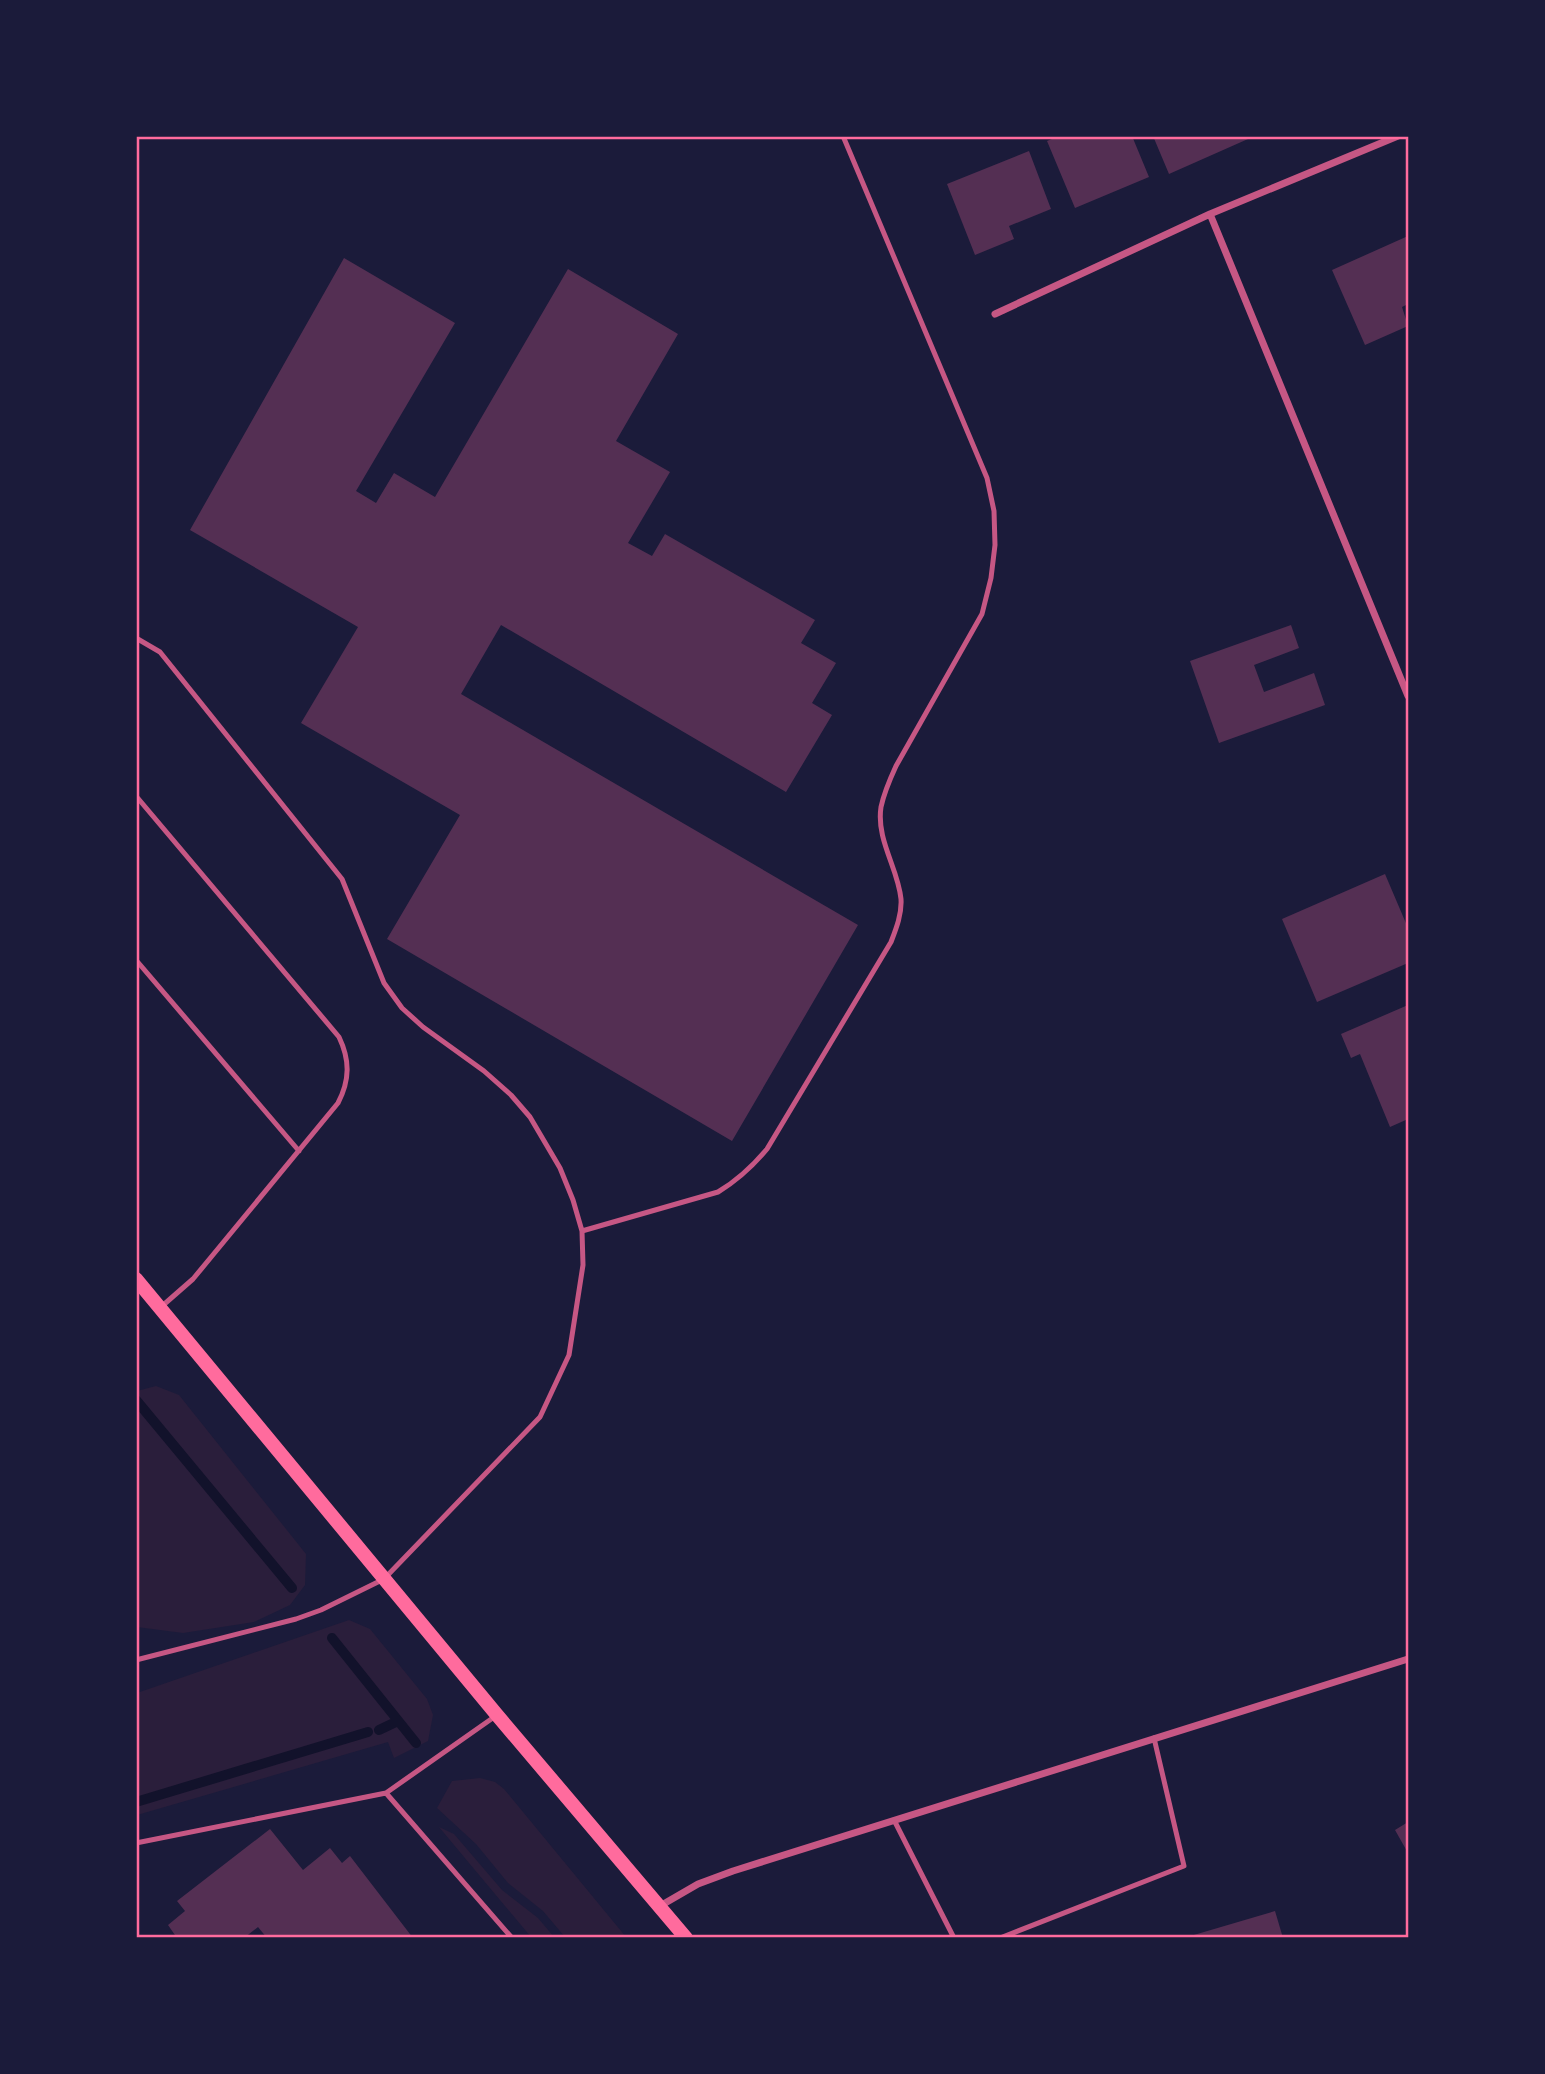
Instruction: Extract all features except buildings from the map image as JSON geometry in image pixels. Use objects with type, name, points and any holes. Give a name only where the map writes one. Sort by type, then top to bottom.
[{"type":"main road","points":[[136,1279],[497,1715],[686,1937]]},
{"type":"street","points":[[995,314],[1210,214],[1398,136]]},
{"type":"street","points":[[1210,214],[1409,696]]},
{"type":"street","points":[[660,1906],[698,1884],[733,1871],[1409,1659]]},
{"type":"lane","points":[[582,1231],[718,1192],[753,1167],[767,1149],[891,942],[901,899],[881,832],[884,797],[896,766],[982,614],[991,578],[995,545],[994,512],[987,478],[843,136]]},
{"type":"lane","points":[[136,638],[160,652],[342,879],[384,983],[402,1008],[423,1027],[484,1071],[530,1117],[560,1168],[573,1200],[582,1231],[583,1265],[569,1355],[540,1417],[384,1579],[321,1610],[296,1619],[136,1660]]},
{"type":"lane","points":[[136,796],[339,1037],[347,1053],[346,1088],[338,1103],[193,1279],[160,1307]]},
{"type":"lane","points":[[136,960],[299,1151]]},
{"type":"lane","points":[[136,1843],[386,1793],[497,1715]]},
{"type":"lane","points":[[1000,1937],[1184,1866],[1154,1738]]},
{"type":"lane","points":[[386,1793],[512,1937]]},
{"type":"lane","points":[[894,1820],[954,1937]]},
{"type":"shaded area","points":[[156,1386],[179,1395],[306,1554],[305,1585],[290,1605],[254,1622],[183,1633],[137,1627],[137,1391]]},
{"type":"shaded area","points":[[349,1620],[370,1629],[427,1699],[433,1715],[428,1741],[394,1758],[388,1742],[137,1815],[137,1693]]},
{"type":"shaded area","points":[[480,1778],[495,1782],[504,1789],[626,1937],[565,1937],[543,1911],[508,1883],[476,1844],[437,1808],[452,1781]]},
{"type":"shaded area","points":[[439,1827],[454,1834],[502,1890],[538,1918],[554,1937],[531,1937]]},
{"type":"waterway","points":[[136,1400],[292,1588]]},
{"type":"waterway","points":[[332,1638],[416,1743]]},
{"type":"waterway","points":[[379,1730],[398,1721]]},
{"type":"waterway","points":[[136,1802],[368,1732]]}]
